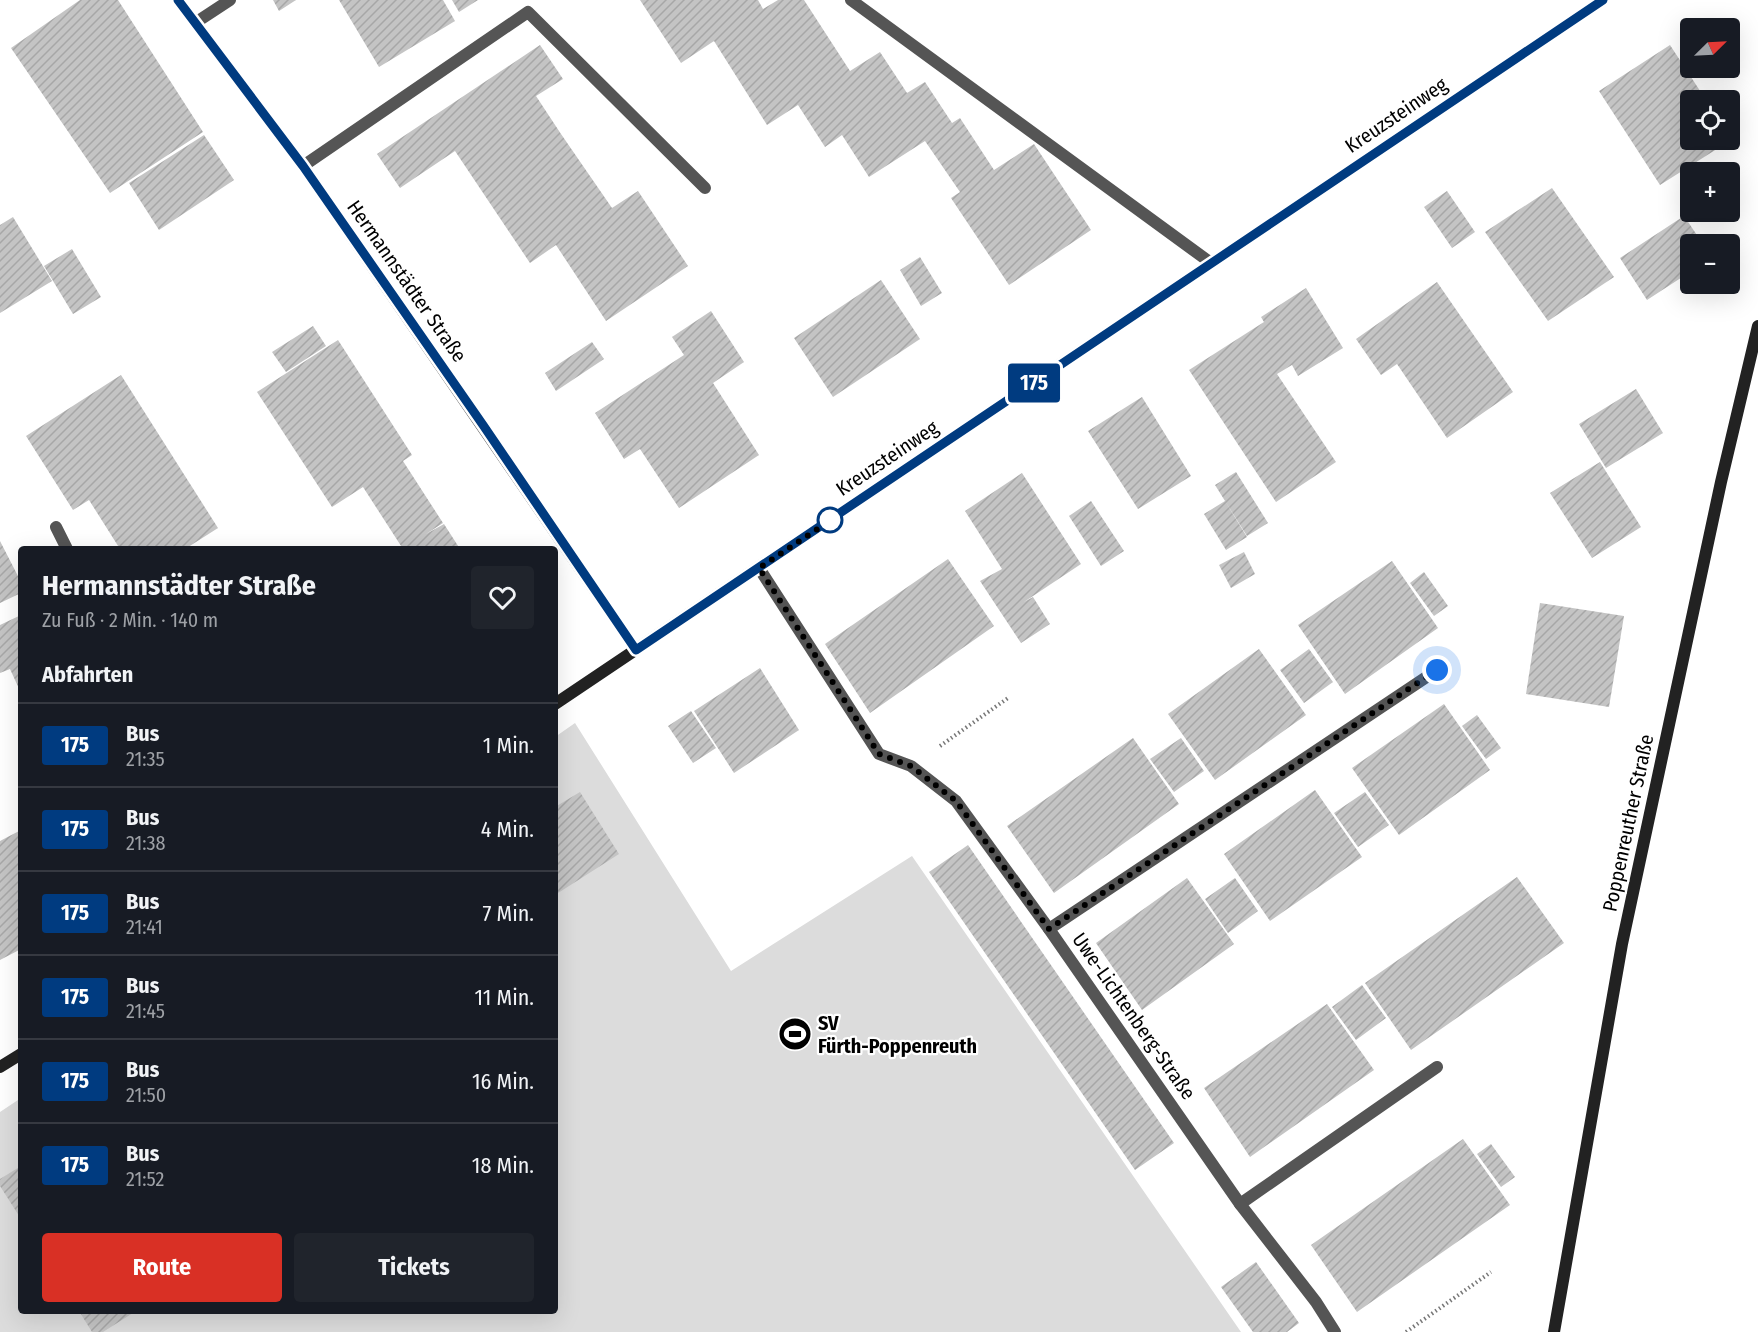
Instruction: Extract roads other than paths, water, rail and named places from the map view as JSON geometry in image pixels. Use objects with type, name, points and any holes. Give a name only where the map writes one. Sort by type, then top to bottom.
[{"type":"street","name":"Hermannstädter Straße","points":[[178,0],[303,166],[636,650]]},
{"type":"street","points":[[195,23],[230,0]]},
{"type":"street","points":[[851,0],[1211,263]]},
{"type":"street","name":"Kreuzsteinweg","points":[[558,702],[1603,0]]},
{"type":"street","points":[[303,166],[528,12],[705,188]]},
{"type":"street","name":"Poppenreuther Straße","points":[[1554,1332],[1622,944],[1721,482],[1758,326]]},
{"type":"street","points":[[56,527],[66,546]]},
{"type":"street","name":"Uwe-Lichtenberg-Straße","points":[[759,568],[879,754],[911,766],[956,801],[1049,929],[1240,1204],[1316,1302],[1335,1332]]},
{"type":"street","points":[[1049,929],[1437,670]]},
{"type":"street","points":[[0,1067],[18,1056]]},
{"type":"street","points":[[1240,1204],[1437,1067]]},
{"type":"place","name":"SV Fürth-Poppenreuth","points":[[795,1034]]}]
